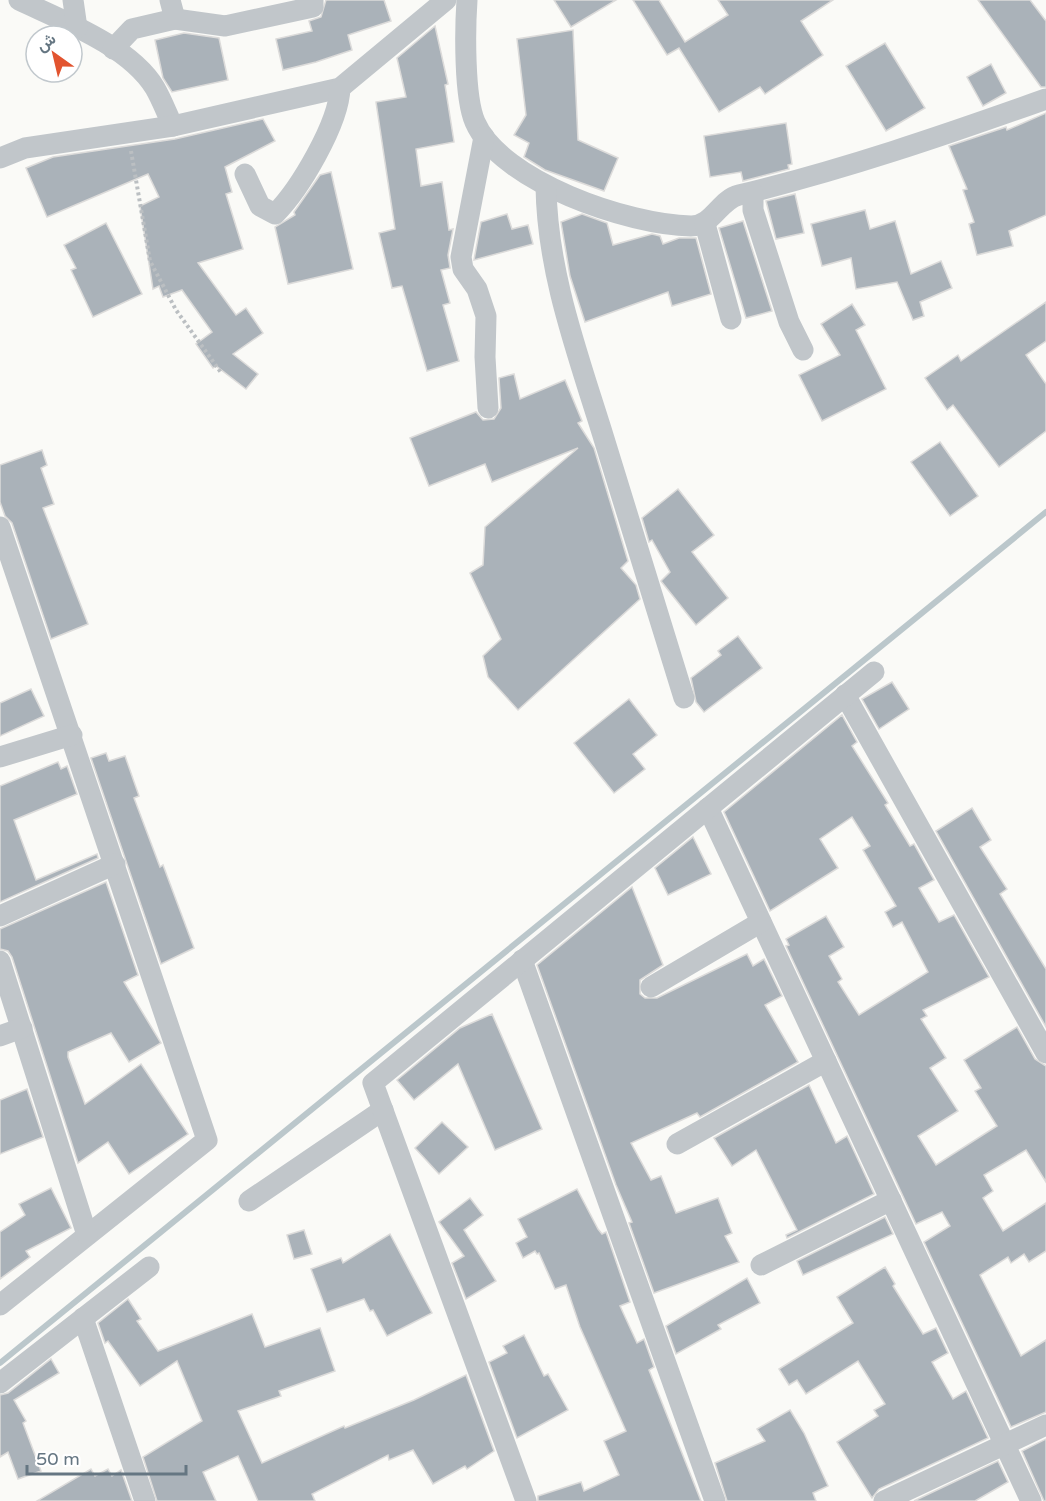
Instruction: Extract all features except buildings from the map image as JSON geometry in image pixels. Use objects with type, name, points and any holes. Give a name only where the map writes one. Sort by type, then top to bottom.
[{"type":"street","points":[[19,0],[69,24]]},
{"type":"street","points":[[74,0],[77,24]]},
{"type":"street","points":[[113,49],[132,29],[172,9],[225,26],[313,7],[313,0]]},
{"type":"street","points":[[0,158],[25,148],[173,126],[340,88],[438,2],[467,7],[468,83],[474,121],[491,149],[546,186],[620,215],[692,226],[705,224],[736,196],[753,193],[925,141],[1046,99]]},
{"type":"street","points":[[84,32],[124,55],[154,86],[173,126]]},
{"type":"street","points":[[244,174],[260,206],[275,214],[290,199],[334,119],[340,103],[340,88]]},
{"type":"street","points":[[484,136],[461,257],[463,269],[477,289],[486,316],[485,357],[488,408]]},
{"type":"street","points":[[546,186],[546,222],[551,256],[568,322],[684,698]]},
{"type":"street","points":[[753,193],[753,210],[789,322],[803,350]]},
{"type":"street","points":[[705,224],[731,319]]},
{"type":"street","points":[[0,527],[207,1140],[0,1305]]},
{"type":"street","points":[[526,1501],[373,1083],[874,672]]},
{"type":"street","points":[[845,695],[1046,1053]]},
{"type":"street","points":[[0,757],[72,735]]},
{"type":"street","points":[[708,808],[1031,1501]]},
{"type":"street","points":[[0,916],[115,864]]},
{"type":"street","points":[[651,987],[761,922]]},
{"type":"street","points":[[522,960],[715,1501]]},
{"type":"street","points":[[0,961],[87,1235]]},
{"type":"street","points":[[0,1036],[22,1028]]},
{"type":"street","points":[[677,1144],[826,1061]]},
{"type":"street","points":[[249,1201],[383,1110]]},
{"type":"street","points":[[761,1265],[891,1200]]},
{"type":"street","points":[[0,1383],[149,1267]]},
{"type":"street","points":[[83,1318],[146,1501]]},
{"type":"street","points":[[884,1501],[1046,1425]]},
{"type":"path","points":[[128,132],[150,261],[176,310],[222,374]]},
{"type":"waterway","points":[[0,1363],[1046,512]]}]
